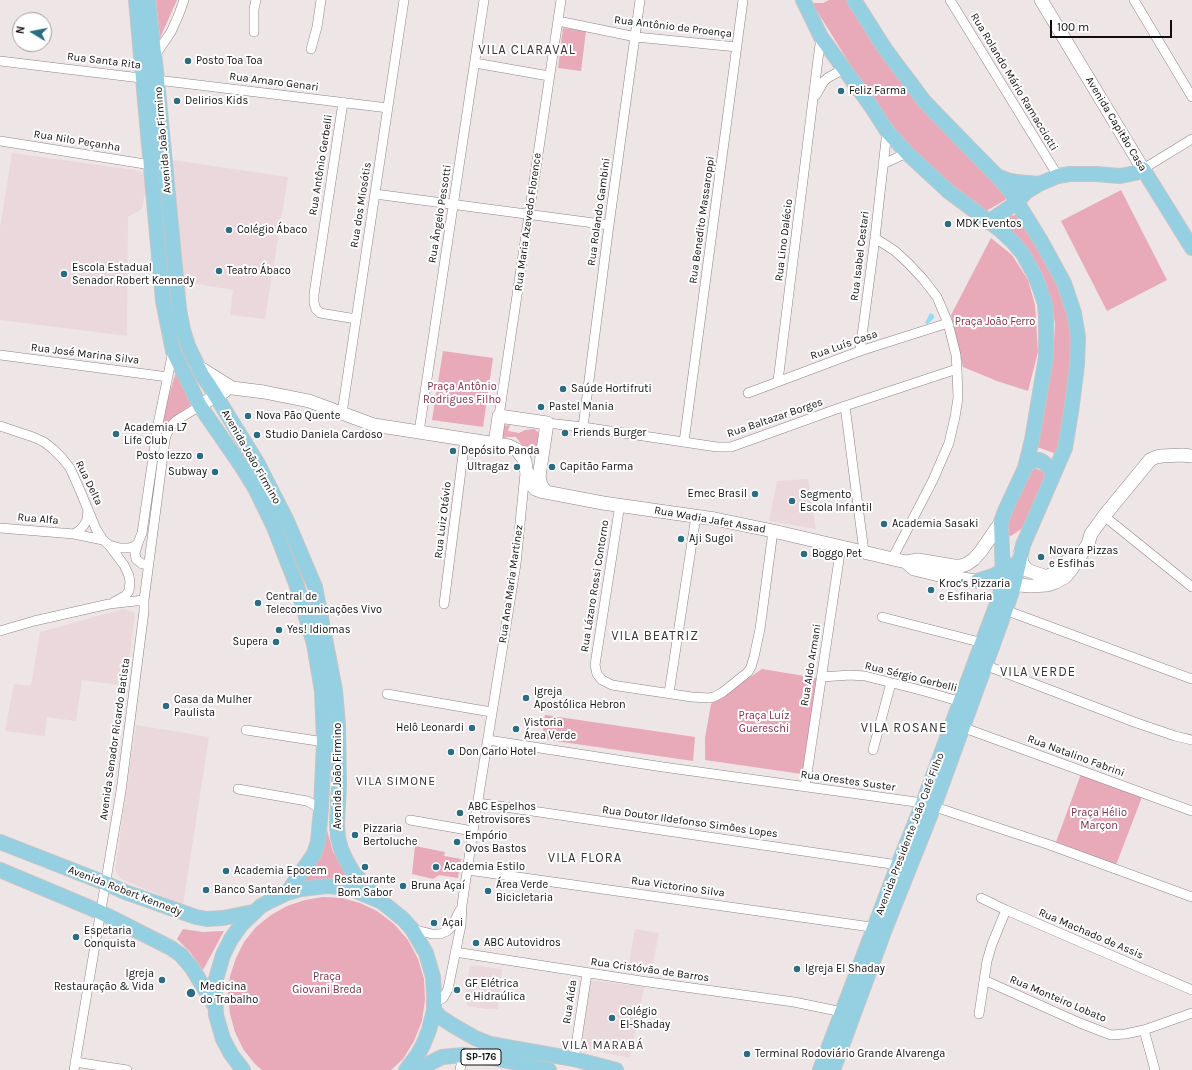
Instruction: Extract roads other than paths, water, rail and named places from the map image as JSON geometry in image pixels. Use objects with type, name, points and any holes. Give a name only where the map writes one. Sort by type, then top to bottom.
[{"type":"main road","name":"Avenida João Firmino","points":[[136,0],[164,164],[179,309],[188,346],[196,366],[216,395],[258,464],[287,521],[315,588],[335,690],[338,725],[338,838],[341,849],[354,874],[382,902]]},
{"type":"main road","name":"Avenida João Firmino","points":[[148,0],[154,57],[150,79],[151,165],[153,196],[163,301],[173,352],[200,406],[242,466],[255,488],[274,527],[297,586],[316,650],[322,691],[324,742],[322,802],[318,842],[314,854],[287,893]]},
{"type":"main road","name":"Avenida Presidente João Café Filho","points":[[802,0],[821,37],[871,106],[887,131],[907,153],[948,191],[1006,235],[1023,254],[1035,276],[1045,304],[1046,357],[1032,440],[1024,468],[1005,511],[1001,528],[1007,580],[1005,610],[987,644]]},
{"type":"main road","name":"Avenida Presidente João Café Filho","points":[[820,1070],[848,1012],[929,805],[987,644],[996,608],[1007,580],[1065,448],[1077,365],[1078,337],[1074,313],[1064,283],[1041,241],[1016,203],[1010,191],[924,101],[885,49],[854,0]]},
{"type":"main road","points":[[988,222],[1016,203],[1026,192],[1039,184],[1058,176],[1070,174],[1096,174],[1120,176],[1134,173],[1143,169]]},
{"type":"main road","name":"Avenida Capitão Casa","points":[[1143,169],[1192,248]]},
{"type":"main road","points":[[997,176],[1017,182],[1039,184]]},
{"type":"main road","points":[[1024,468],[1030,462],[1043,462],[1050,468],[1052,472],[1052,479]]},
{"type":"main road","points":[[1001,528],[1004,542],[1011,546],[1019,547],[1021,550]]},
{"type":"main road","points":[[977,581],[992,576],[1007,580]]},
{"type":"main road","name":"Avenida Presidente João Café Filho","points":[[880,928],[898,865],[929,805]]},
{"type":"main road","name":"Avenida Robert Kennedy","points":[[0,842],[125,892],[196,917],[207,919],[223,918],[254,912]]},
{"type":"main road","points":[[0,870],[100,912],[162,943],[181,955],[192,968],[215,1006]]},
{"type":"main road","points":[[243,1070],[231,1054],[223,1039],[215,1006],[216,979],[223,955],[231,939],[241,925],[254,912],[270,901],[287,893],[320,886],[339,887],[361,892],[382,902],[403,919],[419,940],[428,960],[433,981],[434,1006],[429,1030],[423,1045],[406,1070]]},
{"type":"main road","name":"SP-176","points":[[434,1006],[440,1017],[475,1038],[490,1044],[574,1059],[616,1070]]},
{"type":"main road","name":"Avenida Presidente João Café Filho","points":[[833,1070],[848,1012]]},
{"type":"main road","name":"SP-176","points":[[416,1070],[442,1058],[462,1055],[494,1058],[512,1066],[549,1070]]},
{"type":"street","points":[[154,57],[171,32],[180,14],[184,0]]},
{"type":"street","points":[[254,32],[254,9],[256,0]]},
{"type":"street","points":[[311,49],[317,27],[321,0]]},
{"type":"street","name":"Rua dos Miosótis","points":[[342,413],[404,0]]},
{"type":"street","name":"Rua Ângelo Pessotti","points":[[419,432],[484,0]]},
{"type":"street","name":"Rua Maria Azevedo Florence","points":[[495,444],[561,0]]},
{"type":"street","name":"Rua Rolando Gambini","points":[[583,427],[640,0]]},
{"type":"street","name":"Rua Benedito Massaroppi","points":[[684,442],[743,0]]},
{"type":"street","name":"Rua Rolando Mário Ramacciotti","points":[[950,0],[1058,176]]},
{"type":"street","name":"Avenida Capitão Casa","points":[[1041,0],[1143,169]]},
{"type":"street","points":[[1134,0],[1192,97]]},
{"type":"street","name":"Rua Antônio de Proença","points":[[558,21],[636,37],[737,47]]},
{"type":"street","name":"Rua Lino Dalécio","points":[[778,381],[821,37]]},
{"type":"street","name":"Rua Santa Rita","points":[[0,61],[150,79]]},
{"type":"street","points":[[475,63],[549,76]]},
{"type":"street","name":"Rua Lino Dalécio","points":[[813,101],[824,81],[829,76],[844,69]]},
{"type":"street","name":"Rua Amaro Genari","points":[[150,79],[388,108]]},
{"type":"street","name":"Rua Antônio Gerbelli","points":[[343,102],[315,286],[314,303],[316,309],[320,313],[356,319]]},
{"type":"street","name":"Rua Isabel Cestari","points":[[860,351],[887,131]]},
{"type":"street","points":[[1143,169],[1192,139]]},
{"type":"street","name":"Rua Nilo Peçanha","points":[[0,141],[151,165]]},
{"type":"street","points":[[883,164],[907,153]]},
{"type":"street","points":[[375,194],[609,225]]},
{"type":"street","points":[[875,238],[895,252],[923,279],[937,297],[948,323],[956,355],[957,369],[958,398],[949,443],[933,480],[892,559]]},
{"type":"street","name":"Rua Luís Casa","points":[[748,393],[860,351],[948,323]]},
{"type":"street","points":[[149,563],[142,564],[136,560],[135,553],[142,533],[158,424],[173,352]]},
{"type":"street","name":"Rua José Marina Silva","points":[[0,355],[168,377]]},
{"type":"street","points":[[196,366],[232,388],[309,401],[374,425],[509,446],[517,450],[521,455],[531,455],[543,447]]},
{"type":"street","name":"Rua Baltazar Borges","points":[[547,423],[731,448],[845,406],[957,369]]},
{"type":"street","points":[[200,406],[216,395],[232,388]]},
{"type":"street","name":"Avenida Senador Ricardo Batista","points":[[75,1066],[121,791],[144,611],[144,600],[166,436],[170,427],[177,420],[200,406]]},
{"type":"street","points":[[845,406],[864,552]]},
{"type":"street","points":[[182,417],[197,416],[208,418]]},
{"type":"street","points":[[499,416],[547,423],[539,477],[541,485],[546,492]]},
{"type":"street","name":"Rua Delta","points":[[0,426],[44,442],[53,449],[70,468],[96,529],[128,572],[130,590],[125,596],[109,604]]},
{"type":"street","name":"Rua Luiz Otávio","points":[[444,604],[465,439]]},
{"type":"street","name":"Rua Ana Maria Martinez","points":[[434,1006],[446,993],[461,925],[462,905],[491,712],[516,564],[526,469],[525,461],[521,455]]},
{"type":"street","points":[[1021,550],[1022,563],[1027,570],[1040,575],[1048,576],[1060,569],[1082,541],[1091,534],[1150,460],[1162,456],[1192,456]]},
{"type":"street","name":"Rua Wadia Jafet Assad","points":[[526,469],[534,489],[546,492],[603,503],[620,504],[696,516],[773,531],[906,562],[918,560],[962,566],[971,562],[1001,528]]},
{"type":"street","name":"Rua Lázaro Rossi Contorno","points":[[620,504],[595,665],[597,674],[602,680],[612,685],[705,698],[714,697],[734,684],[748,672],[754,657],[758,636],[773,531]]},
{"type":"street","points":[[74,534],[84,525],[88,515],[88,508]]},
{"type":"street","points":[[669,693],[696,516]]},
{"type":"street","points":[[1104,516],[1192,586]]},
{"type":"street","name":"Rua Alfa","points":[[0,528],[74,534],[106,543]]},
{"type":"street","points":[[1007,580],[1047,585],[1061,580],[1071,570],[1077,561],[1088,544],[1091,534]]},
{"type":"street","points":[[106,543],[126,549],[135,546],[138,543]]},
{"type":"street","name":"Rua Aldo Armani","points":[[805,787],[841,546]]},
{"type":"street","name":"Rua Wadia Jafet Assad","points":[[906,562],[914,569],[944,576],[977,581]]},
{"type":"street","points":[[0,631],[34,621],[109,604],[144,600]]},
{"type":"street","points":[[1005,610],[1192,679]]},
{"type":"street","points":[[882,617],[987,644]]},
{"type":"street","points":[[980,663],[1141,725],[1192,740]]},
{"type":"street","name":"Rua Sérgio Gerbelli","points":[[822,677],[850,675],[865,676],[965,703]]},
{"type":"street","points":[[873,750],[892,683]]},
{"type":"street","points":[[387,694],[491,712]]},
{"type":"street","name":"Rua Natalino Fabrini","points":[[957,725],[1192,811]]},
{"type":"street","points":[[246,730],[324,742]]},
{"type":"street","name":"Rua Orestes Suster","points":[[488,740],[662,767],[929,805],[1050,844],[1192,898]]},
{"type":"street","points":[[238,789],[322,802]]},
{"type":"street","name":"Rua Doutor Ildefonso Simões Lopes","points":[[478,803],[898,865]]},
{"type":"street","points":[[410,820],[473,831]]},
{"type":"street","name":"Rua Victorino Silva","points":[[468,870],[880,928]]},
{"type":"street","name":"Rua Machado de Assis","points":[[981,898],[1192,990]]},
{"type":"street","points":[[412,929],[432,934],[440,934],[447,931],[455,921],[462,905]]},
{"type":"street","points":[[979,1014],[987,961],[992,944],[1006,910]]},
{"type":"street","name":"Rua Cristóvão de Barros","points":[[456,952],[587,973],[794,1002],[848,1012]]},
{"type":"street","name":"Rua Aída","points":[[574,1059],[587,973]]},
{"type":"street","name":"Rua Monteiro Lobato","points":[[984,980],[1080,1023],[1111,1035],[1144,1030],[1192,1013]]},
{"type":"street","points":[[1144,1030],[1155,1070]]},
{"type":"street","points":[[460,1070],[462,1055]]},
{"type":"street","points":[[75,1066],[127,1070]]},
{"type":"water","points":[[930,313],[934,315],[934,318],[928,324],[925,323]]},
{"type":"place","name":"Posto Toa Toa","points":[[188,61]]},
{"type":"place","name":"Feliz Farma","points":[[841,91]]},
{"type":"place","name":"Delirios Kids","points":[[177,101]]},
{"type":"place","name":"MDK Eventos","points":[[948,224]]},
{"type":"place","name":"Colégio Ábaco","points":[[229,230]]},
{"type":"place","name":"Teatro Ábaco","points":[[219,271]]},
{"type":"place","name":"Escola Estadual Senador Robert Kennedy","points":[[64,274]]},
{"type":"place","name":"Saúde Hortifruti","points":[[563,389]]},
{"type":"place","name":"Pastel Mania","points":[[541,407]]},
{"type":"place","name":"Nova Pão Quente","points":[[248,416]]},
{"type":"place","name":"Friends Burger","points":[[565,433]]},
{"type":"place","name":"Academia L7 Life Club","points":[[116,434]]},
{"type":"place","name":"Studio Daniela Cardoso","points":[[257,435]]},
{"type":"place","name":"Depósito Panda","points":[[453,451]]},
{"type":"place","name":"Posto Iezzo","points":[[200,456]]},
{"type":"place","name":"Ultragaz","points":[[517,467]]},
{"type":"place","name":"Capitão Farma","points":[[552,467]]},
{"type":"place","name":"Subway","points":[[215,472]]},
{"type":"place","name":"Emec Brasil","points":[[755,494]]},
{"type":"place","name":"Segmento Escola Infantil","points":[[792,501]]},
{"type":"place","name":"Academia Sasaki","points":[[884,524]]},
{"type":"place","name":"Aji Sugoi","points":[[681,539]]},
{"type":"place","name":"Boggo Pet","points":[[804,554]]},
{"type":"place","name":"Novara Pizzas e Esfihas","points":[[1041,557]]},
{"type":"place","name":"Kroc's Pizzaria e Esfiharia","points":[[931,590]]},
{"type":"place","name":"Central de Telecomunicações Vivo","points":[[258,603]]},
{"type":"place","name":"Yes! Idiomas","points":[[279,630]]},
{"type":"place","name":"Supera","points":[[276,642]]},
{"type":"place","name":"Igreja Apostólica Hebron","points":[[526,698]]},
{"type":"place","name":"Casa da Mulher Paulista","points":[[166,706]]},
{"type":"place","name":"Helô Leonardi","points":[[472,728]]},
{"type":"place","name":"Vistoria Área Verde","points":[[516,729]]},
{"type":"place","name":"Don Carlo Hotel","points":[[451,752]]},
{"type":"place","name":"ABC Espelhos Retrovisores","points":[[460,813]]},
{"type":"place","name":"Pizzaria Bertoluche","points":[[355,835]]},
{"type":"place","name":"Empório Ovos Bastos","points":[[457,842]]},
{"type":"place","name":"Restaurante Bom Sabor","points":[[365,867]]},
{"type":"place","name":"Academia Estilo","points":[[436,867]]},
{"type":"place","name":"Academia Epocem","points":[[226,871]]},
{"type":"place","name":"Bruna Açaí","points":[[403,886]]},
{"type":"place","name":"Banco Santander","points":[[206,890]]},
{"type":"place","name":"Área Verde Bicicletaria","points":[[488,891]]},
{"type":"place","name":"Açai","points":[[434,923]]},
{"type":"place","name":"Espetaria Conquista","points":[[76,937]]},
{"type":"place","name":"ABC Autovidros","points":[[476,943]]},
{"type":"place","name":"Igreja El Shaday","points":[[797,969]]},
{"type":"place","name":"Igreja Restauração & Vida","points":[[162,980]]},
{"type":"place","name":"GF Elétrica e Hidraúlica","points":[[457,990]]},
{"type":"place","name":"Medicina do Trabalho","points":[[191,993]]},
{"type":"place","name":"Colégio El-Shaday","points":[[612,1018]]},
{"type":"place","name":"Terminal Rodoviário Grande Alvarenga","points":[[747,1054]]},
{"type":"district","name":"VILA CLARAVAL","points":[[527,50]]},
{"type":"district","name":"VILA BEATRIZ","points":[[655,636]]},
{"type":"district","name":"VILA VERDE","points":[[1038,672]]},
{"type":"district","name":"VILA ROSANE","points":[[904,728]]},
{"type":"district","name":"VILA SIMONE","points":[[396,782]]},
{"type":"district","name":"VILA FLORA","points":[[585,858]]},
{"type":"district","name":"VILA MARABÁ","points":[[603,1046]]},
{"type":"park label","name":"Praça João Ferro","points":[[995,322]]},
{"type":"park label","name":"Praça Antônio Rodrigues Filho","points":[[462,393]]},
{"type":"park label","name":"Praça Luíz Guereschi","points":[[764,722]]},
{"type":"park label","name":"Praça Hélio Marçon","points":[[1099,819]]},
{"type":"park label","name":"Praça Giovani Breda","points":[[327,983]]}]
